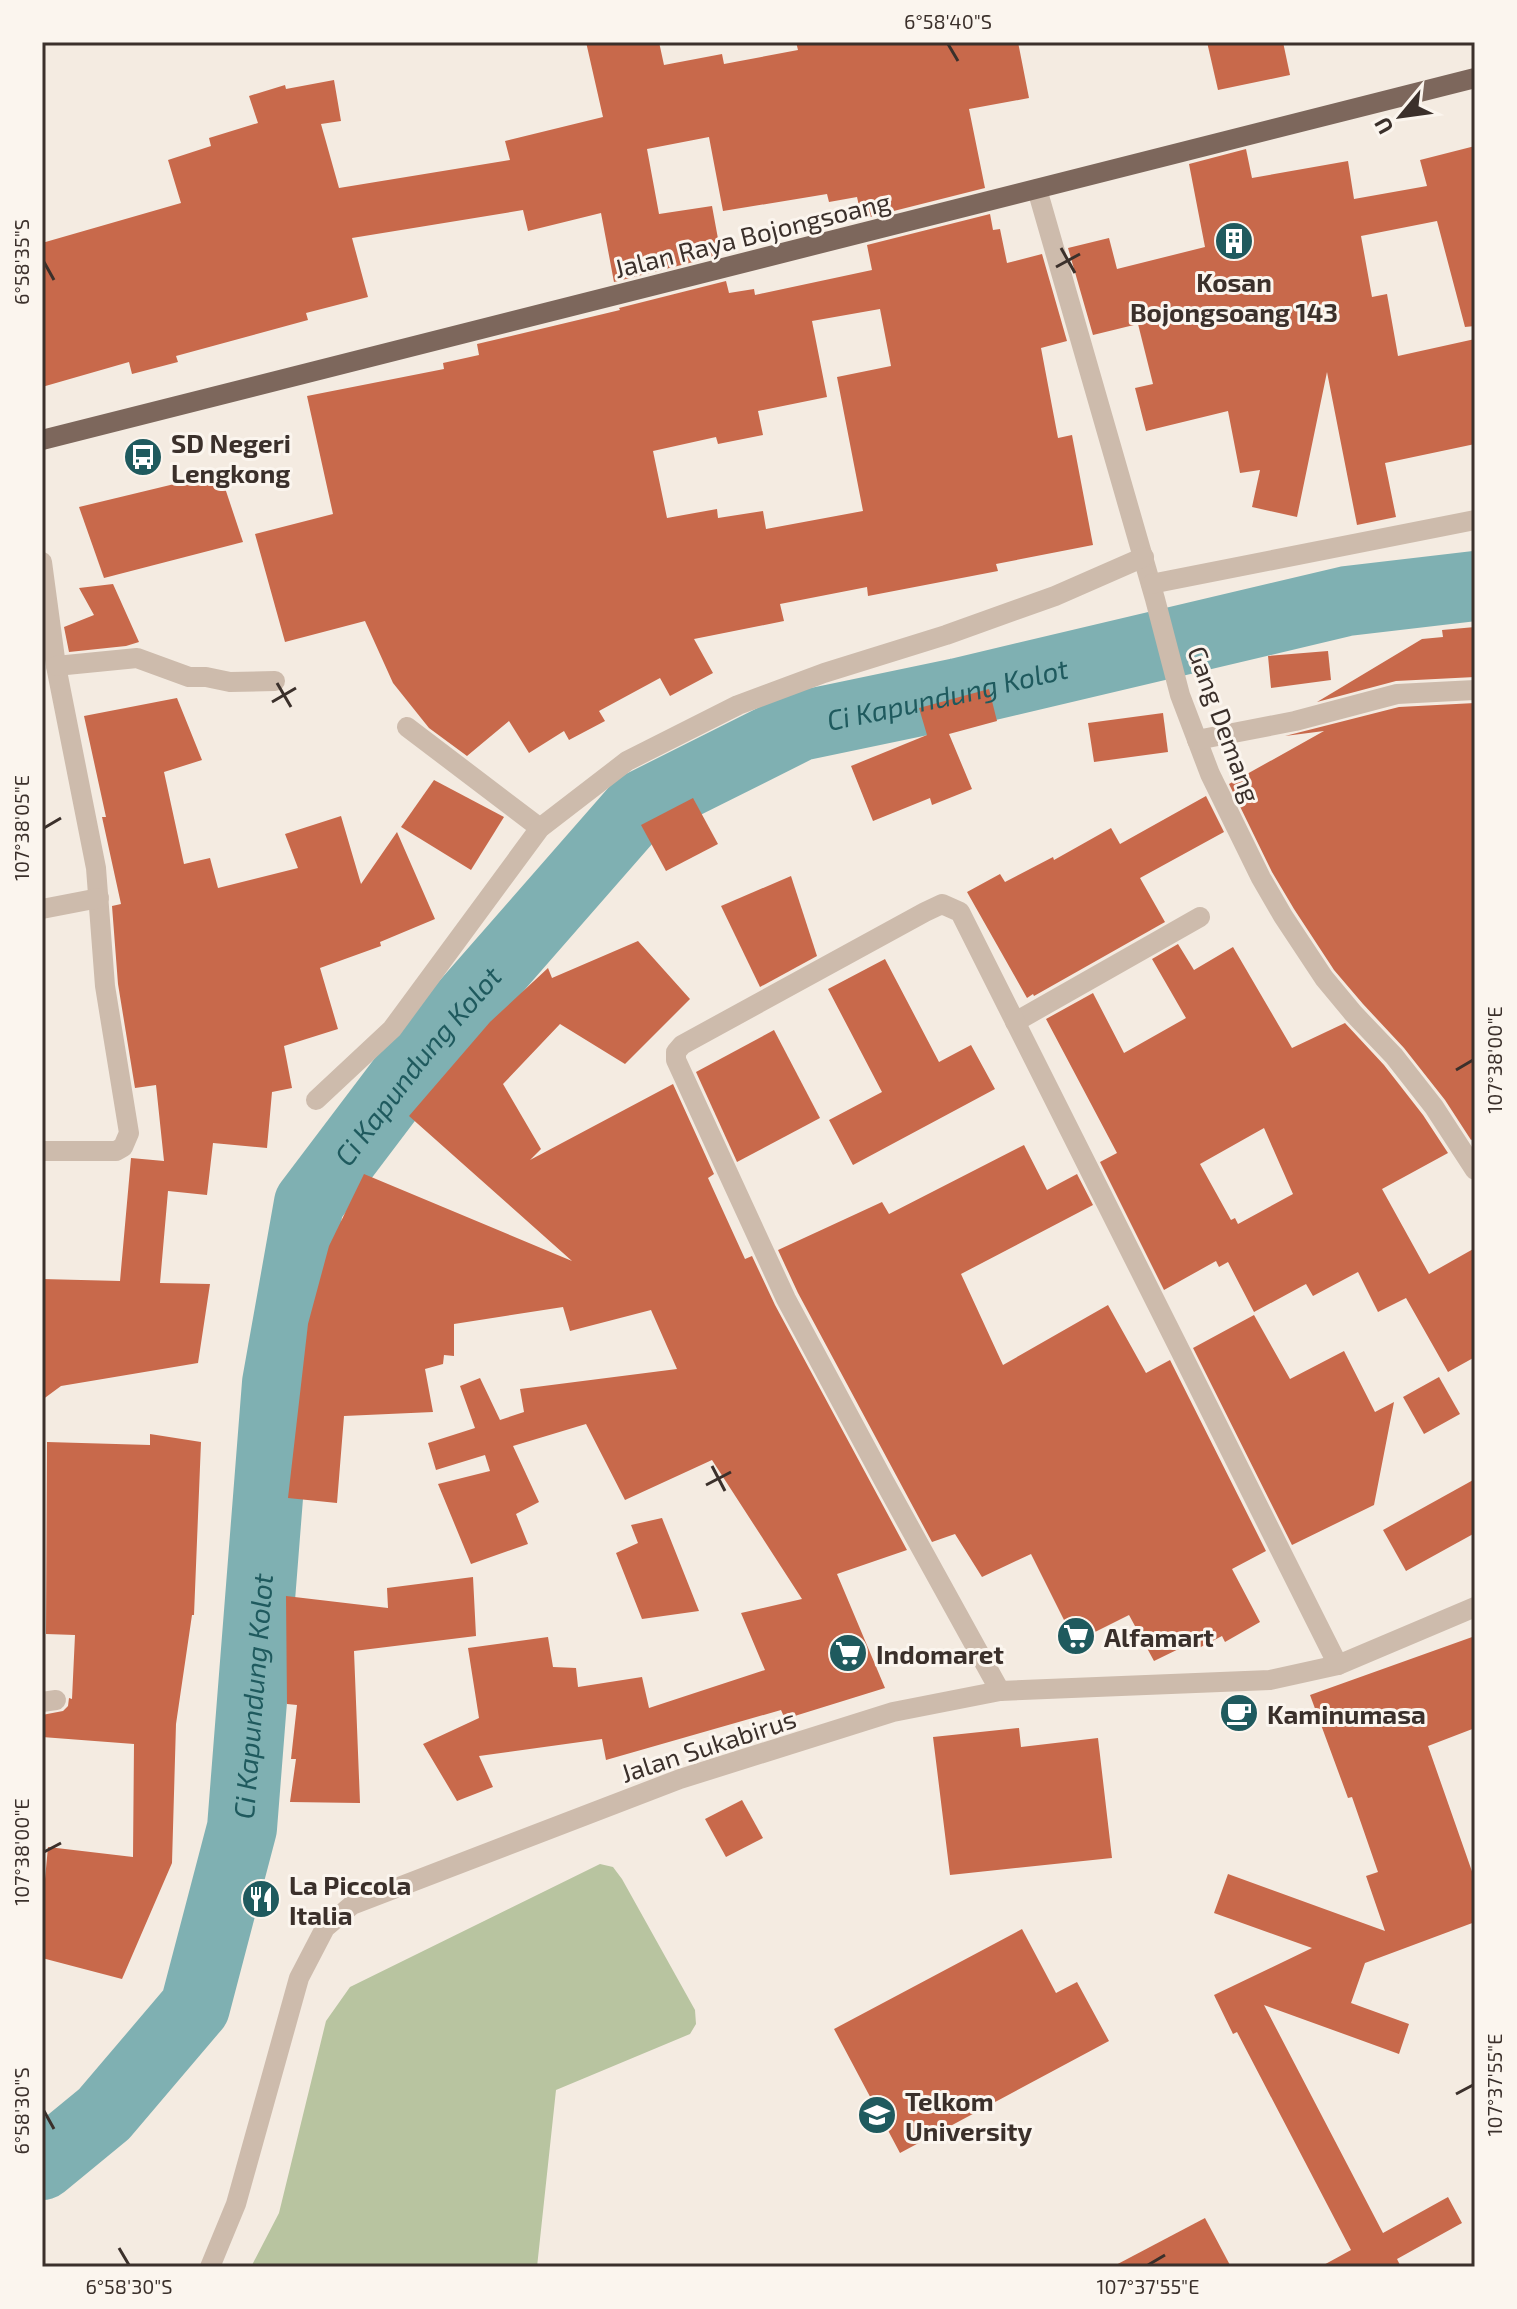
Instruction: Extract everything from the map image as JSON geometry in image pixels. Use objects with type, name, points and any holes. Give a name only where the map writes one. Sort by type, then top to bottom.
[{"type":"main road","name":"Jalan Raya Bojongsoang","points":[[42,440],[1475,78]]},
{"type":"street","name":"Gang Demang","points":[[1037,189],[1144,557],[1180,695],[1223,800],[1261,878],[1324,978],[1394,1056],[1434,1107],[1475,1170]]},
{"type":"street","points":[[1153,591],[1475,520]]},
{"type":"street","points":[[316,1100],[392,1029],[540,828],[627,761],[738,705],[1055,596],[1144,557]]},
{"type":"street","points":[[42,562],[56,666],[96,868],[105,986],[129,1133],[123,1147],[116,1151],[42,1151]]},
{"type":"street","points":[[56,666],[137,658],[189,677],[230,682],[275,681]]},
{"type":"street","points":[[1197,740],[1295,721],[1397,694],[1475,690]]},
{"type":"street","points":[[407,727],[540,828]]},
{"type":"street","points":[[42,909],[99,898]]},
{"type":"street","points":[[1000,1691],[793,1311],[676,1060],[676,1052],[682,1045],[942,904],[960,912],[1338,1665]]},
{"type":"street","points":[[1015,1022],[1200,917]]},
{"type":"street","name":"Jalan Sukabirus","points":[[210,2267],[236,2204],[299,1978],[325,1928],[352,1905],[680,1779],[893,1712],[1000,1691],[1270,1680],[1338,1665],[1475,1607]]},
{"type":"green space","points":[[600,1864],[613,1867],[622,1879],[695,2010],[696,2024],[690,2034],[556,2090],[537,2267],[251,2267],[279,2213],[326,2021],[350,1987]]},
{"type":"building","points":[[586,42],[659,42],[664,65],[722,54],[724,64],[798,50],[796,42],[1018,42],[1029,98],[969,109],[985,188],[862,219],[857,197],[829,202],[827,194],[723,211],[709,137],[647,149],[659,214],[712,206],[721,255],[614,282],[601,213],[528,231],[523,210],[352,238],[368,297],[306,313],[308,320],[176,356],[178,362],[132,374],[129,362],[42,387],[42,243],[181,203],[168,160],[211,146],[209,138],[258,123],[249,96],[285,85],[286,89],[334,80],[341,121],[321,124],[339,188],[510,160],[505,141],[603,117]]},
{"type":"building","points":[[1207,42],[1283,42],[1290,75],[1218,90]]},
{"type":"building","points":[[1475,146],[1475,326],[1465,327],[1437,221],[1361,236],[1372,297],[1387,294],[1398,356],[1475,339],[1475,444],[1385,463],[1396,517],[1357,525],[1327,372],[1297,517],[1252,507],[1260,470],[1240,473],[1228,411],[1146,431],[1135,388],[1153,384],[1138,324],[1093,335],[1068,248],[1109,238],[1117,269],[1205,247],[1189,164],[1246,149],[1252,178],[1348,161],[1354,199],[1427,186],[1420,160]]},
{"type":"building","points":[[990,214],[993,230],[1000,229],[1007,263],[1042,254],[1067,341],[1041,348],[1058,438],[1072,435],[1093,545],[996,564],[998,571],[868,596],[867,587],[780,604],[784,621],[694,639],[713,673],[670,696],[660,678],[599,711],[605,721],[569,740],[564,731],[529,753],[509,721],[467,756],[429,728],[393,683],[365,621],[285,642],[255,534],[333,514],[307,396],[444,369],[443,363],[479,355],[477,344],[726,281],[729,293],[754,289],[755,295],[872,270],[867,245]],"holes":[[[880,309],[891,366],[837,377],[863,511],[766,529],[763,511],[718,518],[717,509],[667,518],[653,451],[716,437],[718,444],[763,435],[758,411],[827,397],[812,321]]]},
{"type":"building","points":[[220,473],[243,542],[104,578],[79,507]]},
{"type":"building","points":[[113,584],[139,642],[69,652],[64,627],[94,615],[79,588]]},
{"type":"building","points":[[1475,627],[1475,677],[1396,681],[1317,702],[1422,639],[1443,637],[1442,630]]},
{"type":"building","points":[[1328,651],[1331,680],[1271,688],[1268,656]]},
{"type":"building","points":[[989,689],[997,721],[949,734],[972,789],[932,805],[930,798],[873,821],[851,766],[927,735],[919,708]]},
{"type":"building","points":[[177,698],[202,760],[164,772],[184,864],[210,858],[218,888],[298,868],[285,834],[341,816],[361,884],[397,832],[435,919],[380,942],[381,946],[320,968],[338,1029],[284,1046],[292,1088],[272,1092],[267,1148],[213,1143],[207,1195],[168,1191],[160,1283],[210,1284],[198,1363],[61,1386],[42,1400],[42,1279],[120,1281],[131,1158],[164,1161],[156,1085],[135,1088],[118,984],[112,906],[121,904],[84,716]]},
{"type":"building","points":[[1475,703],[1475,1138],[1471,1140],[1445,1100],[1404,1048],[1334,970],[1272,872],[1229,784],[1324,731],[1285,736],[1399,707]]},
{"type":"building","points":[[1163,713],[1168,752],[1094,762],[1088,723]]},
{"type":"building","points":[[434,780],[504,817],[471,870],[401,827]]},
{"type":"building","points":[[1206,796],[1224,832],[1140,878],[1165,922],[1027,998],[967,892],[1000,874],[1005,882],[1053,857],[1054,860],[1111,828],[1120,844]]},
{"type":"building","points":[[693,798],[718,844],[666,871],[641,825]]},
{"type":"building","points":[[791,876],[817,956],[760,987],[721,906]]},
{"type":"building","points":[[638,941],[690,999],[625,1064],[560,1024],[503,1084],[541,1149],[530,1160],[673,1084],[714,1174],[708,1178],[745,1259],[752,1256],[775,1305],[907,1550],[837,1574],[885,1688],[785,1719],[781,1710],[606,1760],[602,1739],[479,1756],[493,1787],[457,1801],[423,1744],[479,1718],[468,1648],[548,1637],[553,1667],[576,1668],[578,1687],[642,1677],[649,1708],[765,1670],[741,1613],[802,1599],[712,1460],[625,1500],[586,1424],[513,1446],[539,1502],[516,1514],[528,1544],[471,1564],[438,1484],[490,1471],[485,1455],[436,1470],[428,1443],[475,1428],[460,1386],[480,1378],[500,1420],[524,1412],[520,1389],[677,1369],[651,1310],[570,1331],[563,1307],[454,1324],[454,1356],[444,1355],[443,1364],[425,1369],[433,1412],[344,1416],[337,1503],[288,1498],[308,1324],[329,1246],[364,1174],[572,1261],[409,1116],[490,1022],[548,968],[552,978]]},
{"type":"building","points":[[1178,944],[1194,970],[1233,947],[1292,1048],[1345,1023],[1384,1065],[1448,1153],[1382,1189],[1429,1274],[1475,1248],[1475,1357],[1448,1372],[1406,1298],[1378,1312],[1358,1272],[1313,1296],[1306,1284],[1254,1312],[1228,1262],[1219,1267],[1216,1261],[1164,1290],[1100,1162],[1117,1153],[1046,1019],[1093,993],[1124,1053],[1186,1018],[1152,959]],"holes":[[[1264,1128],[1293,1194],[1238,1224],[1235,1218],[1231,1220],[1200,1164]]]},
{"type":"building","points":[[885,959],[939,1062],[971,1045],[995,1089],[853,1165],[829,1120],[882,1092],[828,989]]},
{"type":"building","points":[[774,1030],[820,1118],[737,1162],[696,1072]]},
{"type":"building","points":[[1024,1145],[1047,1190],[1077,1174],[1093,1205],[961,1274],[1003,1365],[1108,1305],[1146,1373],[1170,1360],[1266,1551],[1232,1569],[1260,1622],[1225,1642],[1222,1636],[1197,1649],[1193,1642],[1154,1661],[1129,1615],[1075,1642],[1031,1554],[982,1577],[955,1534],[932,1542],[778,1250],[882,1202],[889,1214]]},
{"type":"building","points":[[1254,1315],[1290,1379],[1344,1351],[1375,1412],[1394,1402],[1374,1505],[1292,1545],[1193,1348]]},
{"type":"building","points":[[1439,1377],[1460,1414],[1424,1434],[1403,1397]]},
{"type":"building","points":[[150,1434],[201,1442],[194,1615],[176,1724],[172,1863],[122,1979],[42,1958],[42,1911],[48,1847],[133,1857],[134,1744],[42,1737],[42,1715],[63,1711],[68,1706],[69,1698],[72,1699],[75,1635],[46,1634],[47,1442],[150,1445]]},
{"type":"building","points":[[1475,1479],[1475,1533],[1406,1571],[1383,1530]]},
{"type":"building","points":[[662,1518],[699,1611],[642,1619],[616,1553],[638,1543],[631,1525]]},
{"type":"building","points":[[473,1577],[476,1636],[354,1651],[360,1803],[290,1802],[296,1759],[291,1759],[297,1705],[287,1704],[286,1596],[388,1608],[387,1588]]},
{"type":"building","points":[[1475,1636],[1475,1728],[1428,1746],[1475,1880],[1475,1922],[1365,1963],[1351,2003],[1409,2024],[1399,2054],[1264,2005],[1383,2233],[1448,2197],[1462,2223],[1397,2259],[1401,2267],[1320,2267],[1351,2250],[1237,2032],[1233,2034],[1214,1995],[1312,1948],[1214,1913],[1228,1874],[1385,1931],[1366,1876],[1378,1872],[1352,1797],[1348,1798],[1310,1695]]},
{"type":"building","points":[[1019,1728],[1021,1747],[1098,1738],[1112,1858],[950,1875],[933,1737]]},
{"type":"building","points":[[742,1800],[763,1838],[726,1857],[705,1819]]},
{"type":"building","points":[[1022,1929],[1056,1993],[1077,1982],[1109,2041],[900,2153],[834,2029]]},
{"type":"building","points":[[1205,2218],[1231,2267],[1112,2267]]},
{"type":"waterway","name":"Ci Kapundung Kolot","points":[[42,2165],[104,2114],[195,2007],[242,1828],[277,1383],[309,1203],[421,1055],[638,807],[800,726],[958,693],[1347,601],[1475,586]]},
{"type":"place","name":"Kosan Bojongsoang 143","points":[[1234,241]]},
{"type":"place","name":"SD Negeri Lengkong","points":[[143,457]]},
{"type":"place","name":"Alfamart","points":[[1076,1636]]},
{"type":"place","name":"Indomaret","points":[[848,1653]]},
{"type":"place","name":"Kaminumasa","points":[[1239,1713]]},
{"type":"place","name":"La Piccola Italia","points":[[261,1899]]},
{"type":"place","name":"Telkom University","points":[[877,2115]]}]
